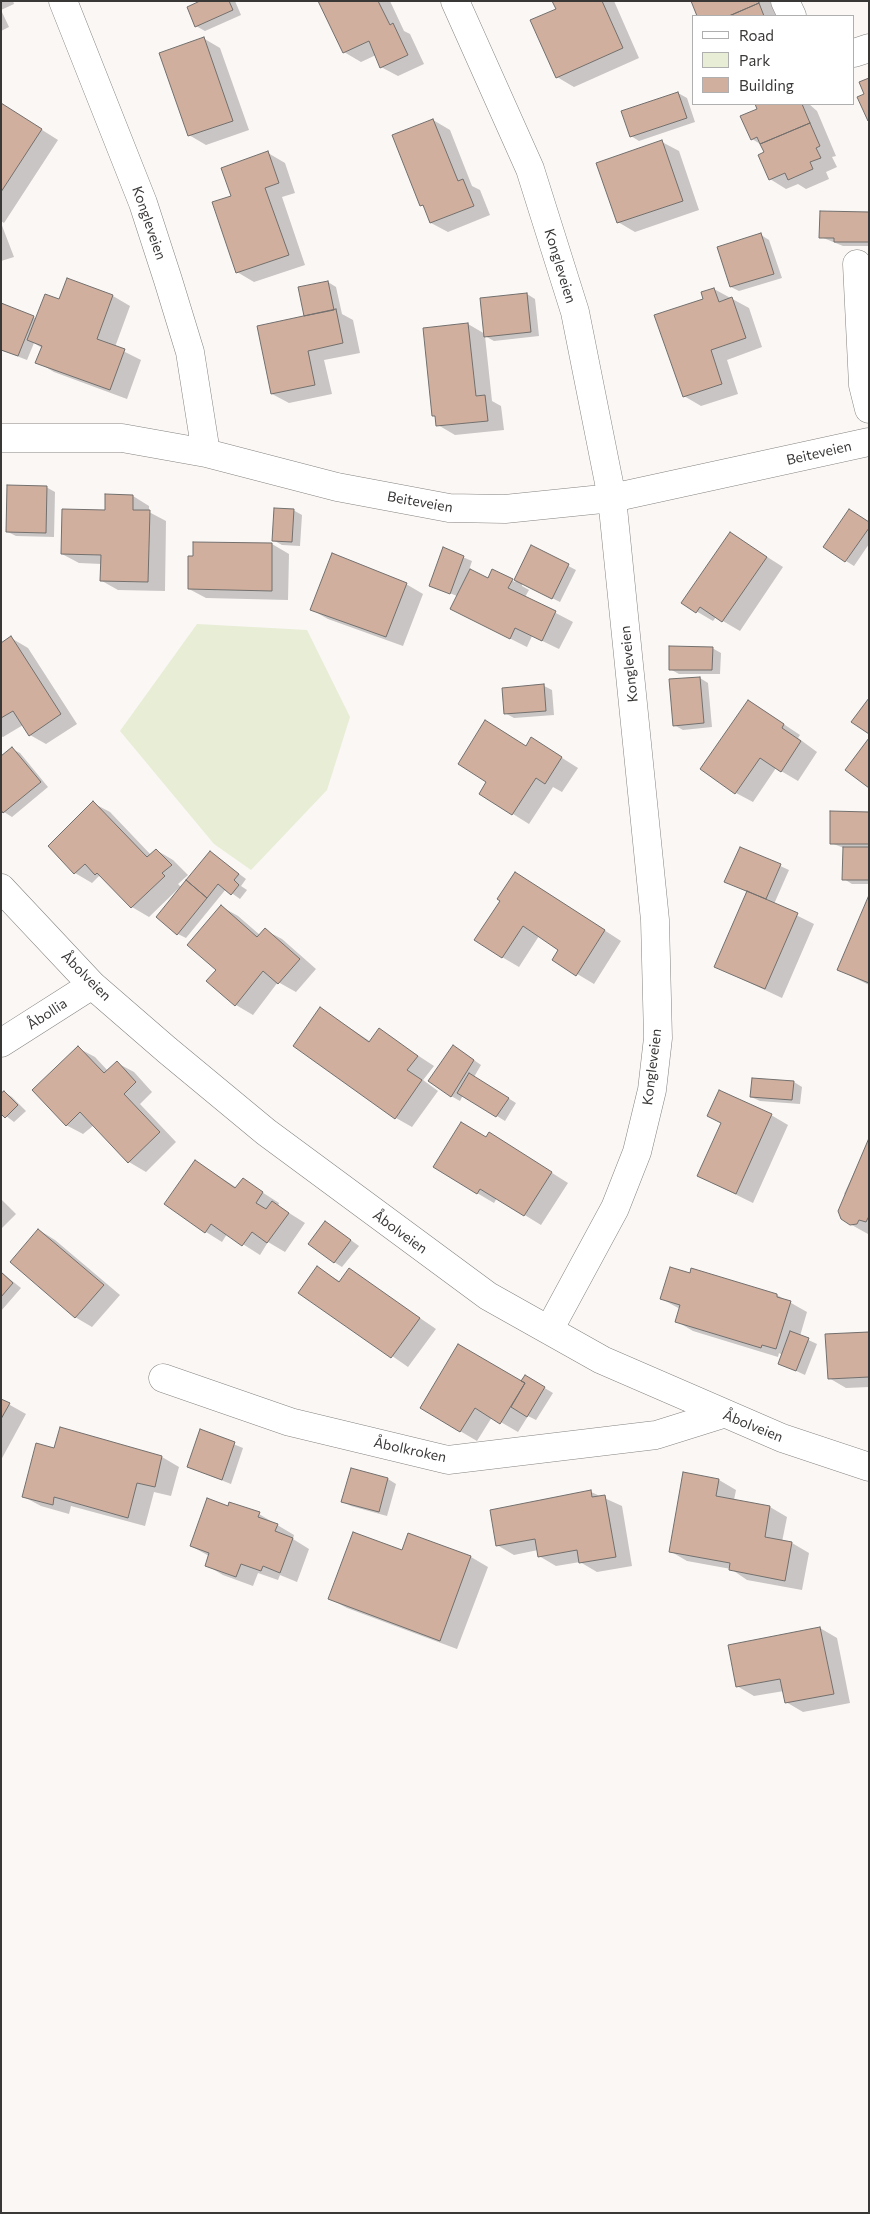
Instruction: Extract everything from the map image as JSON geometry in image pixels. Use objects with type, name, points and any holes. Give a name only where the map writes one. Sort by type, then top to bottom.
[{"type":"street","name":"Kongleveien","points":[[63,1],[143,203],[168,280],[190,352],[206,453]]},
{"type":"street","name":"Kongleveien","points":[[455,1],[533,178],[575,312],[612,498],[655,920],[658,1038],[652,1090],[637,1152],[615,1208],[549,1330]]},
{"type":"street","points":[[785,1],[792,15]]},
{"type":"street","points":[[855,53],[869,48]]},
{"type":"street","points":[[857,264],[863,385],[869,409]]},
{"type":"street","name":"Beiteveien","points":[[1,438],[122,438],[206,453],[338,487],[449,508],[505,509],[612,498],[869,442]]},
{"type":"street","name":"Åbolveien","points":[[1,888],[92,984],[266,1132],[488,1296],[602,1360],[782,1438],[869,1467]]},
{"type":"street","name":"Åbollia","points":[[1,1043],[92,984]]},
{"type":"street","name":"Åbolkroken","points":[[163,1378],[290,1422],[448,1460],[656,1435],[723,1414]]},
{"type":"green space","points":[[197,624],[307,630],[350,717],[327,790],[251,870],[214,844],[120,731]]},
{"type":"building","points":[[200,1],[229,1],[233,10],[195,27],[187,7]]},
{"type":"building","points":[[318,1],[378,1],[390,25],[393,23],[408,55],[380,68],[369,41],[343,53]]},
{"type":"building","points":[[552,1],[602,1],[623,48],[556,78],[530,20],[556,9]]},
{"type":"building","points":[[691,1],[758,1],[759,3],[731,15],[697,15]]},
{"type":"building","points":[[759,3],[764,15],[731,15]]},
{"type":"building","points":[[204,37],[233,121],[188,136],[159,53]]},
{"type":"building","points":[[869,78],[868,121],[857,97],[864,94],[859,82]]},
{"type":"building","points":[[678,92],[687,118],[630,137],[621,111]]},
{"type":"building","points":[[1,103],[42,129],[1,192]]},
{"type":"building","points":[[755,105],[802,105],[810,123],[760,144],[757,137],[751,140],[740,116],[757,109]]},
{"type":"building","points":[[433,119],[458,181],[463,179],[474,206],[430,223],[423,205],[420,206],[392,135]]},
{"type":"building","points":[[810,123],[820,146],[816,148],[821,158],[810,162],[813,169],[788,180],[785,173],[769,180],[758,155],[764,152],[760,144]]},
{"type":"building","points":[[662,140],[683,201],[617,223],[596,163]]},
{"type":"building","points":[[268,151],[279,183],[265,188],[289,255],[236,273],[212,202],[231,196],[221,168]]},
{"type":"building","points":[[820,211],[869,212],[869,242],[834,242],[834,238],[819,238]]},
{"type":"building","points":[[761,233],[774,274],[730,287],[717,247]]},
{"type":"building","points":[[67,278],[113,295],[97,339],[125,349],[110,390],[35,363],[42,346],[27,340],[45,294],[59,299]]},
{"type":"building","points":[[328,281],[334,310],[304,316],[298,287]]},
{"type":"building","points":[[714,288],[719,302],[732,297],[746,338],[711,350],[722,384],[683,397],[654,315],[703,299],[701,292]]},
{"type":"building","points":[[527,293],[531,332],[484,337],[480,298]]},
{"type":"building","points":[[1,303],[34,316],[18,356],[1,350]]},
{"type":"building","points":[[336,309],[343,343],[308,351],[315,385],[271,394],[257,326]]},
{"type":"building","points":[[468,323],[476,396],[485,395],[488,421],[436,426],[435,416],[432,416],[423,328]]},
{"type":"building","points":[[7,485],[47,486],[46,533],[6,532]]},
{"type":"building","points":[[105,494],[133,495],[133,510],[150,510],[148,582],[100,581],[101,555],[61,554],[62,509],[105,510]]},
{"type":"building","points":[[274,508],[294,509],[292,542],[272,541]]},
{"type":"building","points":[[849,509],[869,522],[869,528],[845,562],[823,547]]},
{"type":"building","points":[[730,532],[767,557],[722,622],[700,607],[696,613],[681,603]]},
{"type":"building","points":[[193,542],[272,543],[272,591],[188,589],[188,556],[193,556]]},
{"type":"building","points":[[531,545],[569,564],[552,599],[514,580]]},
{"type":"building","points":[[443,547],[464,556],[450,594],[429,586]]},
{"type":"building","points":[[332,553],[407,583],[386,637],[310,610]]},
{"type":"building","points":[[470,569],[488,578],[492,569],[513,579],[508,588],[556,611],[542,641],[515,628],[510,639],[450,609]]},
{"type":"building","points":[[11,636],[61,714],[29,736],[13,711],[1,718],[1,643]]},
{"type":"building","points":[[669,646],[713,647],[712,670],[669,670]]},
{"type":"building","points":[[700,677],[704,723],[673,726],[669,679]]},
{"type":"building","points":[[544,684],[546,711],[504,714],[502,688]]},
{"type":"building","points":[[869,698],[869,734],[851,722]]},
{"type":"building","points":[[748,700],[784,724],[782,728],[801,741],[781,772],[760,758],[735,794],[700,769]]},
{"type":"building","points":[[485,720],[526,746],[531,737],[562,757],[545,784],[536,778],[512,815],[479,794],[486,782],[458,764]]},
{"type":"building","points":[[869,738],[869,788],[845,770]]},
{"type":"building","points":[[12,747],[41,782],[3,813],[1,810],[1,756]]},
{"type":"building","points":[[93,801],[147,857],[156,849],[172,865],[162,873],[165,876],[131,908],[97,873],[95,875],[85,864],[74,874],[48,846]]},
{"type":"building","points":[[830,811],[869,812],[869,844],[830,844]]},
{"type":"building","points":[[740,847],[781,864],[766,899],[724,882]]},
{"type":"building","points":[[843,847],[869,847],[869,880],[842,880]]},
{"type":"building","points":[[210,851],[239,874],[234,880],[239,885],[231,895],[218,884],[207,898],[186,880]]},
{"type":"building","points":[[515,872],[605,930],[576,976],[552,960],[558,950],[523,926],[502,958],[474,940],[500,901],[497,899]]},
{"type":"building","points":[[186,880],[207,898],[177,935],[156,917]]},
{"type":"building","points":[[747,891],[798,913],[765,989],[714,967]]},
{"type":"building","points":[[869,895],[869,983],[837,970]]},
{"type":"building","points":[[221,905],[257,937],[265,928],[300,959],[278,984],[263,971],[235,1006],[206,981],[216,970],[187,945]]},
{"type":"building","points":[[320,1007],[369,1042],[379,1028],[418,1056],[407,1070],[422,1080],[395,1119],[293,1046]]},
{"type":"building","points":[[453,1045],[474,1060],[451,1097],[428,1081]]},
{"type":"building","points":[[78,1046],[104,1073],[117,1061],[136,1082],[124,1094],[160,1132],[128,1163],[80,1112],[66,1126],[32,1090]]},
{"type":"building","points":[[469,1073],[509,1098],[496,1117],[457,1093]]},
{"type":"building","points":[[752,1078],[794,1081],[792,1100],[750,1097]]},
{"type":"building","points":[[719,1090],[772,1114],[736,1194],[697,1176],[721,1123],[707,1116]]},
{"type":"building","points":[[4,1091],[18,1105],[5,1118],[1,1114],[1,1093]]},
{"type":"building","points":[[461,1122],[486,1137],[489,1132],[552,1172],[524,1216],[480,1189],[477,1194],[433,1167]]},
{"type":"building","points":[[869,1138],[869,1216],[866,1222],[859,1220],[857,1224],[850,1225],[841,1219],[838,1211]]},
{"type":"building","points":[[195,1160],[235,1188],[243,1178],[263,1192],[256,1203],[266,1209],[272,1201],[289,1213],[267,1243],[252,1232],[242,1246],[211,1224],[205,1233],[164,1204]]},
{"type":"building","points":[[325,1221],[351,1240],[334,1263],[308,1244]]},
{"type":"building","points":[[38,1229],[104,1285],[75,1318],[10,1262]]},
{"type":"building","points":[[317,1266],[339,1282],[349,1268],[420,1318],[391,1358],[298,1293]]},
{"type":"building","points":[[670,1267],[690,1273],[691,1268],[777,1294],[777,1297],[791,1301],[776,1349],[762,1345],[761,1348],[675,1322],[680,1305],[660,1299]]},
{"type":"building","points":[[1,1272],[13,1283],[1,1297]]},
{"type":"building","points":[[790,1331],[809,1338],[796,1371],[778,1364]]},
{"type":"building","points":[[869,1332],[869,1377],[828,1379],[825,1334]]},
{"type":"building","points":[[458,1344],[525,1383],[500,1424],[475,1408],[460,1432],[420,1408]]},
{"type":"building","points":[[525,1375],[545,1387],[527,1417],[511,1407],[525,1383],[521,1381]]},
{"type":"building","points":[[1,1399],[10,1403],[1,1419]]},
{"type":"building","points":[[60,1427],[162,1456],[155,1487],[137,1483],[128,1518],[54,1497],[53,1505],[22,1497],[36,1443],[54,1448]]},
{"type":"building","points":[[200,1429],[235,1442],[222,1480],[187,1467]]},
{"type":"building","points":[[351,1468],[388,1478],[379,1512],[341,1502]]},
{"type":"building","points":[[683,1472],[719,1479],[716,1496],[770,1506],[765,1537],[792,1542],[785,1581],[729,1570],[730,1563],[669,1552]]},
{"type":"building","points":[[591,1490],[592,1497],[605,1495],[616,1557],[579,1563],[577,1550],[538,1557],[535,1539],[496,1546],[490,1510]]},
{"type":"building","points":[[207,1498],[228,1506],[229,1502],[260,1512],[258,1517],[278,1524],[275,1531],[293,1538],[280,1573],[263,1566],[261,1571],[241,1564],[236,1577],[205,1566],[209,1553],[190,1546]]},
{"type":"building","points":[[353,1532],[402,1550],[408,1533],[471,1556],[440,1641],[328,1599]]},
{"type":"building","points":[[820,1627],[834,1694],[785,1703],[780,1679],[736,1687],[728,1645]]}]
